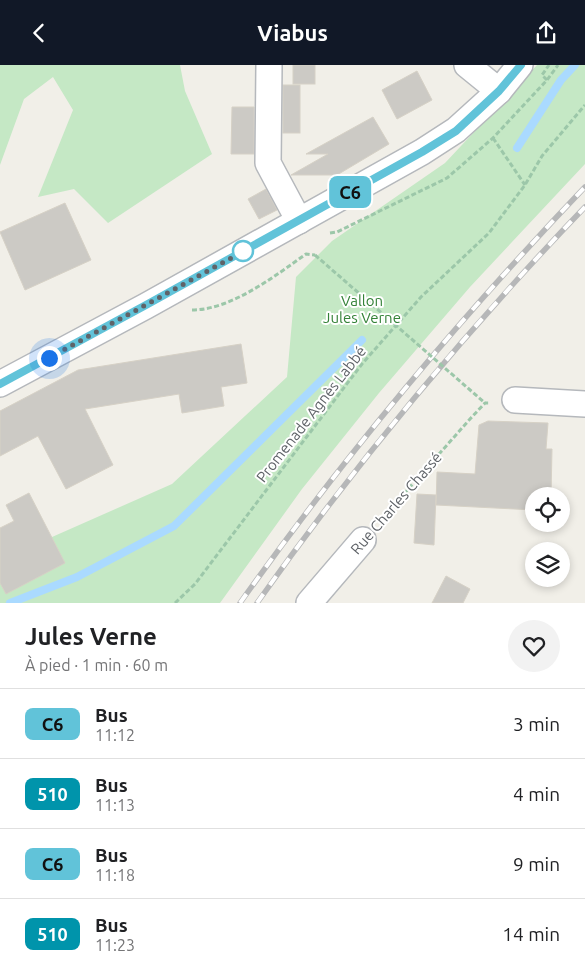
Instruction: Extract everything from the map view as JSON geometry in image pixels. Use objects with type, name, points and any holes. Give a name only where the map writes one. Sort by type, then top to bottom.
[{"type":"street","points":[[269,65],[268,163],[299,221]]},
{"type":"street","points":[[467,65],[499,91]]},
{"type":"street","points":[[0,384],[422,152],[456,131],[499,91],[531,70]]},
{"type":"street","points":[[515,401],[585,405]]},
{"type":"street","name":"Rue Charles Chassé","points":[[309,603],[363,540]]},
{"type":"path","points":[[403,201],[447,178],[493,138],[547,80],[558,65]]},
{"type":"path","points":[[531,70],[547,80]]},
{"type":"path","name":"Promenade Agnès Labbé","points":[[175,603],[195,584],[362,363],[422,297],[489,233],[525,185],[542,157],[585,105]]},
{"type":"path","points":[[493,138],[525,185]]},
{"type":"path","name":"Rue Charles Chassé","points":[[187,310],[211,309],[226,303],[306,254],[315,255],[485,403],[363,540]]},
{"type":"green space","points":[[0,65],[180,65],[185,91],[212,154],[108,223],[74,189],[38,197],[73,110],[53,77],[24,99],[0,165]]},
{"type":"green space","name":"Vallon Jules Verne","points":[[537,65],[585,65],[585,164],[470,287],[379,393],[302,489],[220,603],[0,603],[0,560],[172,484],[287,377],[296,277],[332,241],[445,163]]},
{"type":"building","points":[[293,65],[315,65],[315,84],[293,84]]},
{"type":"building","points":[[417,71],[432,100],[397,119],[382,90]]},
{"type":"building","points":[[283,85],[300,85],[300,133],[283,133]]},
{"type":"building","points":[[232,107],[254,107],[254,154],[231,154]]},
{"type":"building","points":[[373,117],[389,144],[337,175],[291,175],[328,154],[306,154]]},
{"type":"building","points":[[266,189],[277,210],[259,219],[248,199]]},
{"type":"building","points":[[65,203],[91,260],[25,290],[0,232]]},
{"type":"building","points":[[241,344],[247,383],[221,387],[224,406],[182,413],[179,394],[85,409],[113,465],[66,489],[38,436],[0,456],[0,411],[78,370]]},
{"type":"building","points":[[488,421],[548,423],[546,449],[552,449],[551,487],[525,487],[525,510],[436,505],[437,472],[475,474],[479,425]]},
{"type":"building","points":[[29,493],[65,563],[6,594],[0,583],[0,528],[14,521],[6,505]]},
{"type":"building","points":[[417,494],[436,495],[434,545],[414,543]]},
{"type":"building","points":[[446,576],[470,589],[463,603],[432,603]]},
{"type":"waterway","points":[[517,148],[561,80],[575,65]]},
{"type":"waterway","points":[[10,603],[77,577],[174,526],[362,340]]},
{"type":"railway","points":[[240,603],[321,494],[405,389],[493,286],[585,187]]},
{"type":"railway","points":[[257,603],[333,499],[414,399],[497,301],[585,207]]},
{"type":"bus line","name":"C6","points":[[0,384],[422,152],[456,131],[499,91],[521,65]]},
{"type":"route","points":[[49,358],[243,251]]}]
